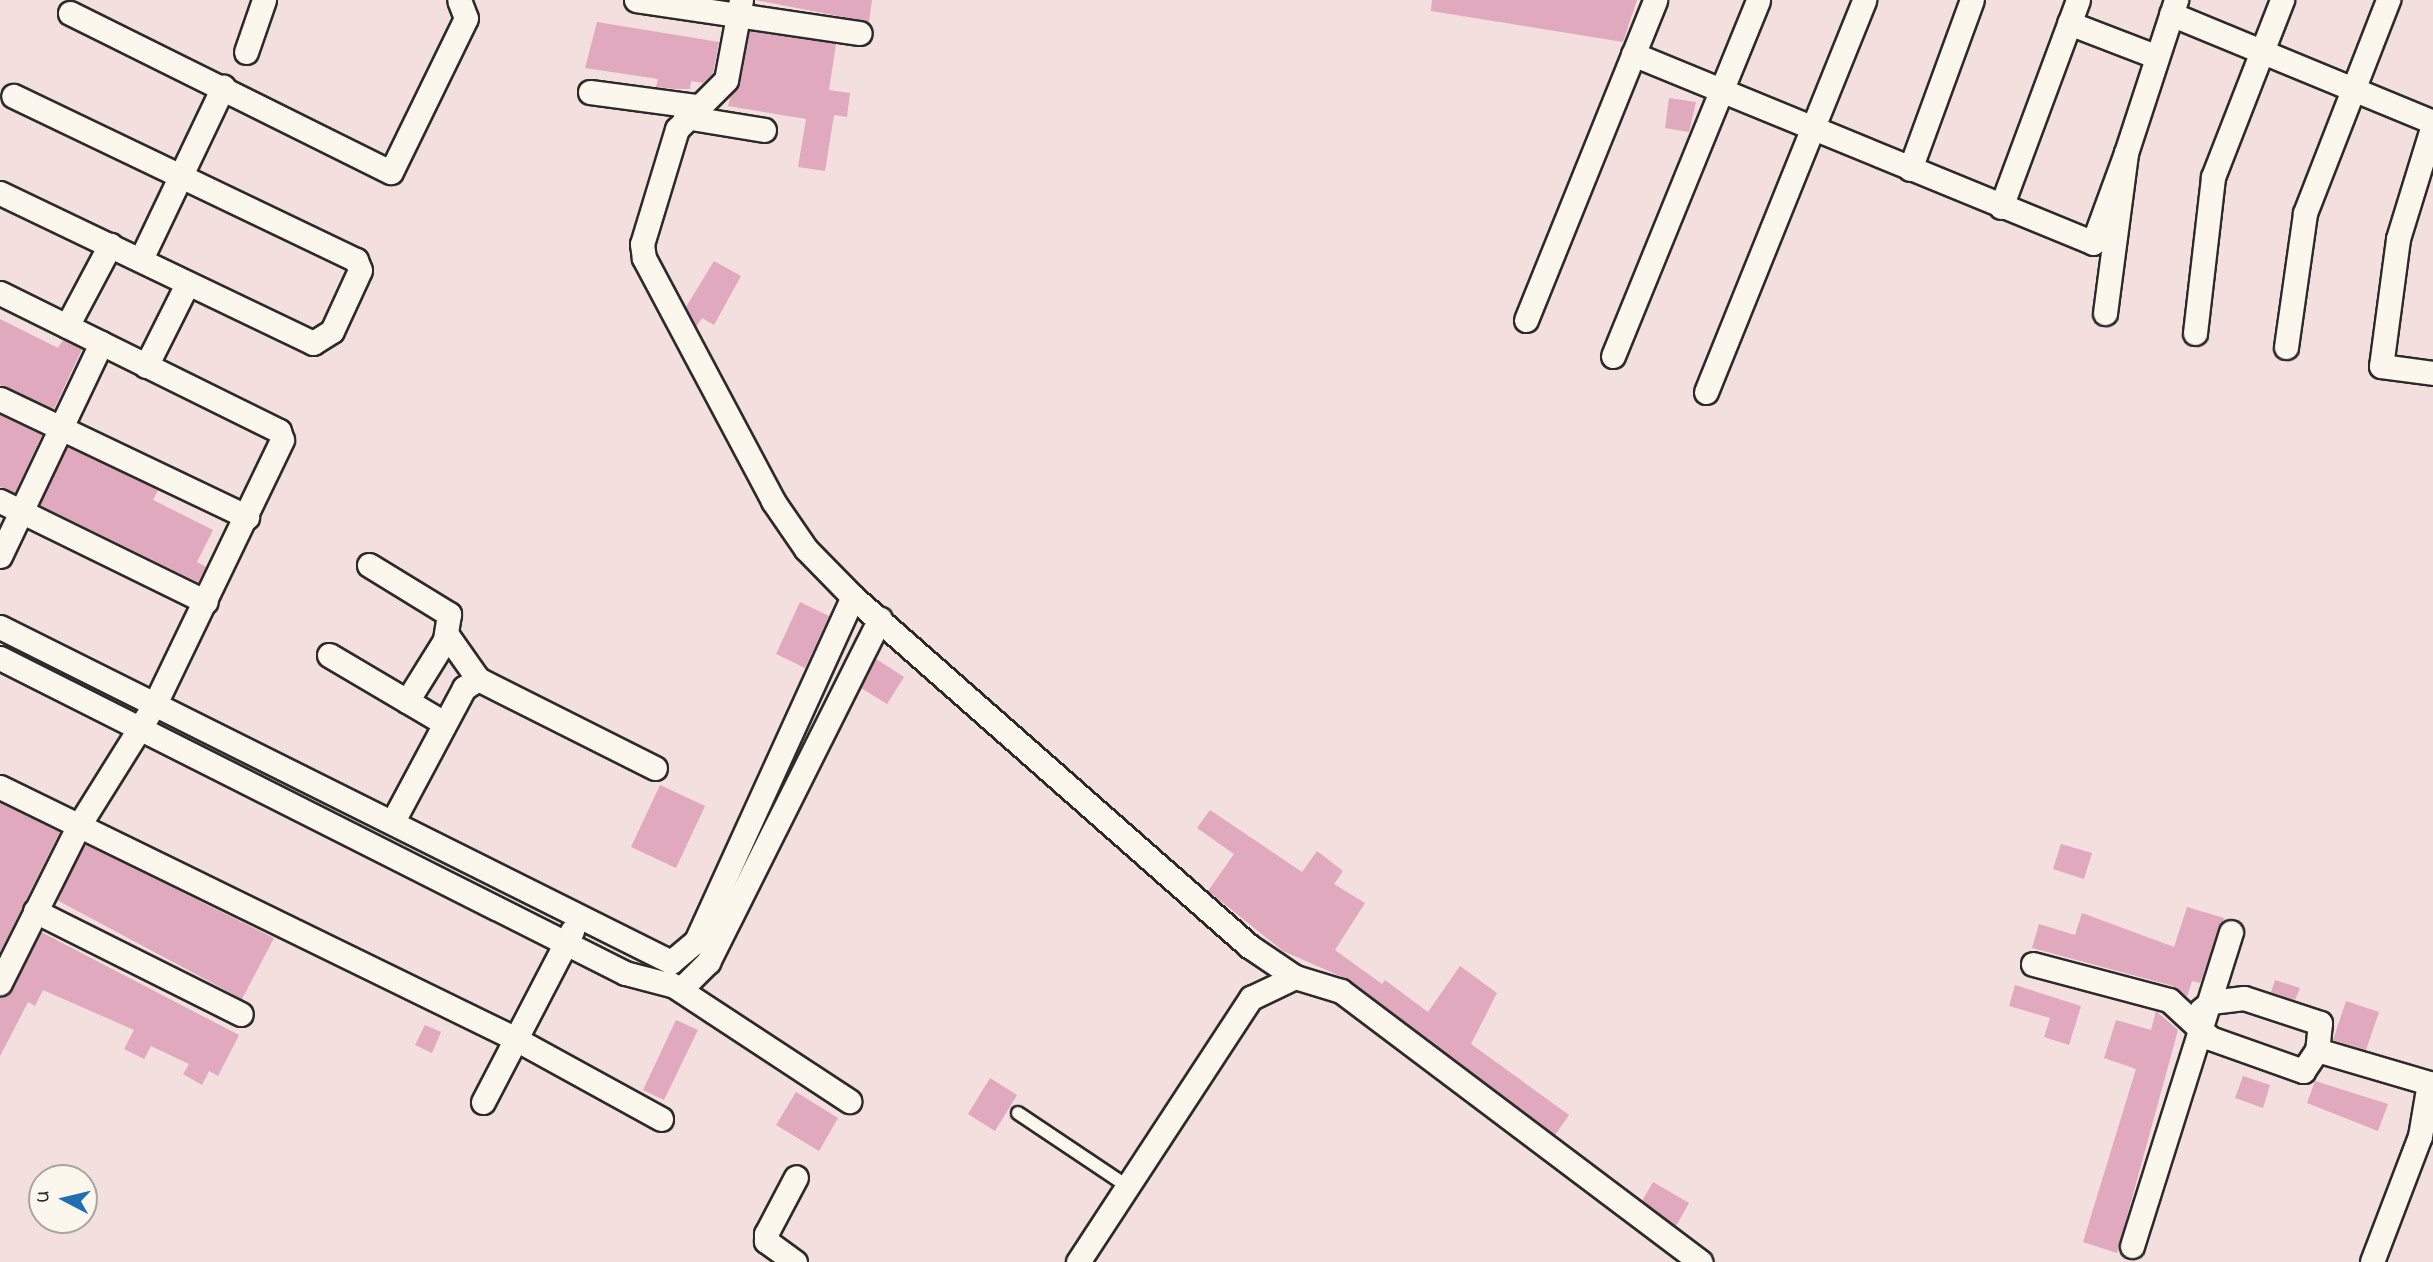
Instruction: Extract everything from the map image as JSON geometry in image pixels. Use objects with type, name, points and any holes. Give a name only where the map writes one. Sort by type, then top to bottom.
[{"type":"street","points":[[246,52],[264,0]]},
{"type":"street","points":[[70,13],[391,172],[466,18],[459,0]]},
{"type":"street","points":[[636,0],[740,7],[860,33]]},
{"type":"street","points":[[1526,320],[1655,0]]},
{"type":"street","points":[[1613,356],[1758,0]]},
{"type":"street","points":[[1706,392],[1864,0]]},
{"type":"street","points":[[1910,169],[1972,0]]},
{"type":"street","points":[[2001,208],[2078,0]]},
{"type":"street","points":[[2195,333],[2213,177],[2282,0]]},
{"type":"street","points":[[2286,347],[2305,213],[2388,0]]},
{"type":"street","points":[[740,7],[726,80],[690,111],[644,227],[643,258],[773,501],[806,549],[853,597],[1249,946],[1295,977],[1341,991],[1700,1262]]},
{"type":"street","points":[[1633,54],[1813,127],[2001,208],[2092,243],[2126,153],[2155,56],[2174,7],[2262,55],[2433,124],[2398,239],[2381,366],[2433,373]]},
{"type":"street","points":[[2069,23],[2155,56]]},
{"type":"street","points":[[141,259],[223,88]]},
{"type":"street","points":[[590,92],[690,111],[764,130]]},
{"type":"street","points":[[0,192],[313,343],[332,331],[360,270],[356,260],[13,96]]},
{"type":"street","points":[[2105,313],[2126,153]]},
{"type":"street","points":[[67,326],[110,244]]},
{"type":"street","points":[[146,366],[187,284]]},
{"type":"street","points":[[0,293],[279,430],[281,446],[156,702],[79,825],[0,984]]},
{"type":"street","points":[[0,556],[102,343]]},
{"type":"street","points":[[0,399],[247,517]]},
{"type":"street","points":[[0,501],[206,602]]},
{"type":"street","points":[[369,565],[439,603],[449,614],[447,635],[407,701]]},
{"type":"street","points":[[0,626],[671,962],[684,957],[696,941],[853,597]]},
{"type":"street","points":[[671,988],[693,983],[708,962],[880,619]]},
{"type":"street","points":[[447,635],[478,679],[655,768]]},
{"type":"street","points":[[329,655],[444,723]]},
{"type":"street","points":[[0,658],[141,726],[566,943],[671,988],[849,1101]]},
{"type":"street","points":[[393,821],[464,688],[478,679]]},
{"type":"street","points":[[0,786],[512,1037],[661,1119]]},
{"type":"street","points":[[738,844],[759,859]]},
{"type":"street","points":[[35,911],[241,1014]]},
{"type":"street","points":[[483,1102],[512,1037],[580,916]]},
{"type":"street","points":[[2132,1246],[2198,1023],[2211,1002],[2231,932]]},
{"type":"street","points":[[671,962],[671,988]]},
{"type":"street","points":[[2033,964],[2136,986],[2198,1023],[2210,1038],[2303,1071],[2317,1049],[2320,1023],[2244,999],[2211,1002]]},
{"type":"street","points":[[1079,1262],[1130,1188],[1251,998],[1295,977]]},
{"type":"street","points":[[2317,1049],[2429,1083],[2420,1136],[2372,1262]]},
{"type":"street","points":[[795,1262],[766,1241],[771,1218],[796,1177]]},
{"type":"lane","points":[[1018,1113],[1130,1188]]},
{"type":"building","points":[[755,0],[872,0],[869,22]]},
{"type":"building","points":[[1432,0],[1637,0],[1623,42],[1431,11]]},
{"type":"building","points":[[597,22],[719,42],[713,73],[703,83],[691,81],[690,89],[676,89],[656,87],[658,79],[585,68]]},
{"type":"building","points":[[749,31],[836,44],[829,90],[850,93],[847,117],[834,115],[825,171],[798,167],[806,119],[728,106]]},
{"type":"building","points":[[1669,98],[1696,102],[1689,132],[1665,128]]},
{"type":"building","points":[[714,261],[741,276],[714,325],[702,318],[696,327],[686,307]]},
{"type":"building","points":[[0,319],[58,348],[63,340],[82,349],[54,409],[0,385]]},
{"type":"building","points":[[0,415],[42,435],[15,493],[0,487]]},
{"type":"building","points":[[67,447],[158,490],[153,500],[213,530],[197,562],[206,567],[198,582],[40,505]]},
{"type":"building","points":[[800,602],[829,616],[805,668],[776,654]]},
{"type":"building","points":[[876,659],[904,677],[887,704],[861,688]]},
{"type":"building","points":[[660,785],[705,806],[676,868],[631,847]]},
{"type":"building","points":[[0,803],[60,832],[0,952]]},
{"type":"building","points":[[1210,810],[1302,872],[1317,851],[1343,871],[1334,884],[1365,903],[1335,950],[1382,984],[1385,980],[1428,1012],[1460,966],[1497,993],[1471,1044],[1569,1115],[1555,1135],[1349,980],[1283,951],[1208,891],[1234,854],[1197,828]]},
{"type":"building","points":[[85,844],[274,938],[242,999],[57,900]]},
{"type":"building","points":[[2061,844],[2092,853],[2084,879],[2053,869]]},
{"type":"building","points":[[2187,907],[2224,918],[2200,983],[2192,981],[2187,997],[2173,986],[2032,948],[2039,924],[2075,935],[2082,913],[2174,947]]},
{"type":"building","points":[[41,932],[239,1035],[218,1076],[209,1071],[202,1085],[183,1074],[189,1064],[151,1046],[144,1059],[124,1049],[134,1030],[43,990],[35,1006],[28,1002],[0,1056],[0,997],[13,989]]},
{"type":"building","points":[[2275,980],[2300,988],[2295,1000],[2271,992]]},
{"type":"building","points":[[2015,985],[2081,1006],[2069,1045],[2044,1037],[2050,1018],[2009,1006]]},
{"type":"building","points":[[2346,1001],[2379,1012],[2366,1050],[2333,1040]]},
{"type":"building","points":[[2156,1011],[2178,1030],[2117,1253],[2083,1242],[2136,1069],[2104,1058],[2116,1020],[2151,1030]]},
{"type":"building","points":[[676,1020],[698,1030],[664,1100],[643,1090]]},
{"type":"building","points":[[425,1025],[441,1032],[432,1053],[415,1045]]},
{"type":"building","points":[[2243,1076],[2270,1085],[2263,1108],[2235,1098]]},
{"type":"building","points":[[990,1078],[1017,1095],[995,1131],[968,1114]]},
{"type":"building","points":[[2315,1081],[2388,1104],[2378,1131],[2307,1103]]},
{"type":"building","points":[[796,1092],[838,1118],[819,1151],[776,1125]]},
{"type":"building","points":[[1653,1182],[1689,1203],[1676,1226],[1642,1201]]}]
